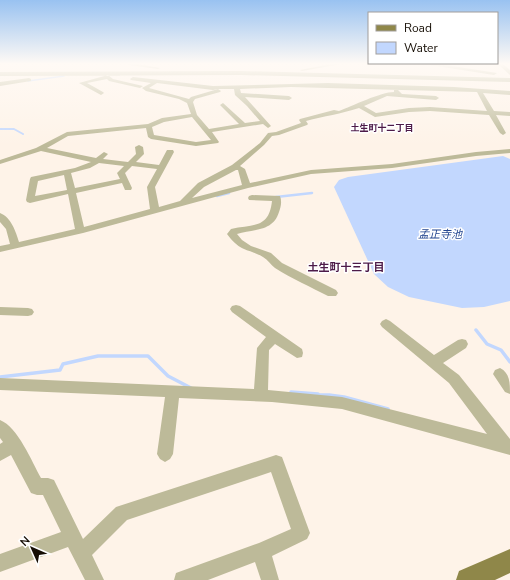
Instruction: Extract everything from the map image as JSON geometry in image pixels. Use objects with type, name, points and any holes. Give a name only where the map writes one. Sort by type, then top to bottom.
[{"type":"main road","points":[[468,580],[510,561]]},
{"type":"street","points":[[97,91],[101,93]]},
{"type":"street","points":[[149,126],[151,136],[196,144],[216,142],[194,115],[190,102],[181,98],[152,91]]},
{"type":"street","points":[[190,102],[193,98],[214,91]]},
{"type":"street","points":[[237,91],[289,98]]},
{"type":"street","points":[[184,202],[201,185],[235,167],[262,144],[270,134],[270,128],[237,91]]},
{"type":"street","points":[[479,91],[501,130],[510,128]]},
{"type":"street","points":[[480,91],[510,93]]},
{"type":"street","points":[[270,134],[277,134],[305,124],[302,120],[334,112],[339,113],[360,106],[386,94],[436,98]]},
{"type":"street","points":[[223,105],[243,125]]},
{"type":"street","points":[[360,106],[375,115],[409,110],[430,109],[510,114]]},
{"type":"street","points":[[0,162],[40,149],[53,143],[59,137],[67,134],[149,126],[162,120],[194,115]]},
{"type":"street","points":[[207,131],[265,122]]},
{"type":"street","points":[[104,154],[98,161],[91,165],[34,179],[30,200],[126,184],[121,173],[140,154],[139,147]]},
{"type":"street","points":[[40,149],[98,161],[161,167]]},
{"type":"street","points":[[0,249],[80,231],[230,190],[311,172],[392,166],[506,151],[510,156]]},
{"type":"street","points":[[155,210],[152,187],[170,152]]},
{"type":"street","points":[[235,167],[241,169],[247,186]]},
{"type":"street","points":[[67,172],[80,231]]},
{"type":"street","points":[[230,190],[250,195],[251,202],[277,198],[276,212],[270,222],[263,226],[234,231],[232,234],[239,242],[248,248],[267,255],[278,265],[332,293]]},
{"type":"street","points":[[0,216],[10,228],[16,246]]},
{"type":"street","points":[[236,309],[297,353]]},
{"type":"street","points":[[0,311],[28,312]]},
{"type":"street","points":[[386,324],[454,379],[508,446]]},
{"type":"street","points":[[261,395],[263,348],[275,337]]},
{"type":"street","points":[[434,362],[462,344]]},
{"type":"street","points":[[500,374],[510,388]]},
{"type":"street","points":[[0,384],[261,395],[342,403],[508,446]]},
{"type":"street","points":[[165,454],[173,391]]},
{"type":"street","points":[[0,427],[7,449],[36,487],[48,486],[72,537],[95,580]]},
{"type":"street","points":[[81,553],[122,513],[276,463],[301,533],[261,551],[183,580]]},
{"type":"street","points":[[0,563],[72,537]]},
{"type":"street","points":[[261,551],[270,580]]},
{"type":"water","name":"孟正寺池","points":[[503,156],[510,159],[510,301],[484,307],[462,308],[409,297],[388,287],[374,274],[334,187],[339,180],[348,177]]},
{"type":"waterway","points":[[0,129],[14,129],[23,134]]},
{"type":"waterway","points":[[217,196],[229,193]]},
{"type":"waterway","points":[[276,197],[312,193]]},
{"type":"waterway","points":[[476,330],[487,344],[501,350],[510,362]]},
{"type":"waterway","points":[[0,377],[60,370],[63,364],[98,356],[148,356],[168,376],[191,388]]},
{"type":"waterway","points":[[291,392],[318,394]]},
{"type":"waterway","points":[[316,395],[329,395]]},
{"type":"waterway","points":[[329,395],[344,397],[388,409]]},
{"type":"district","name":"土生町十二丁目","points":[[382,128]]},
{"type":"district","name":"土生町十三丁目","points":[[346,267]]}]
